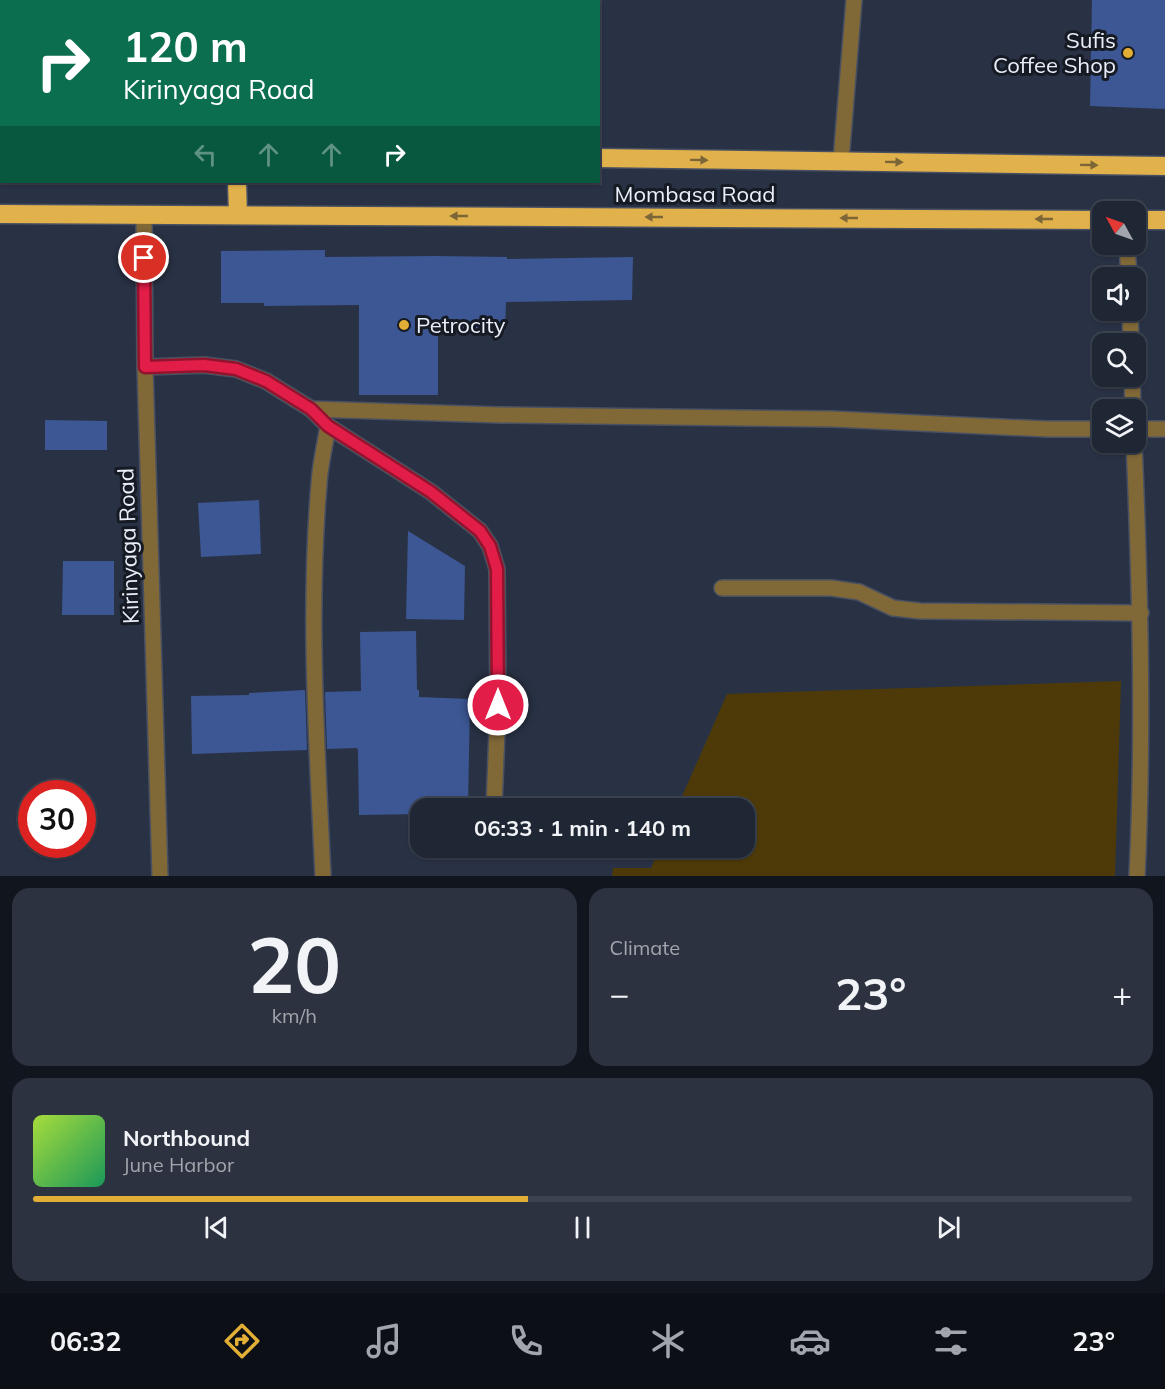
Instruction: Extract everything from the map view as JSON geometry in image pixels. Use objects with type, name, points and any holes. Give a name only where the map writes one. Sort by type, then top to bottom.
[{"type":"highway","name":"Mombasa Road","points":[[600,158],[1165,166]]},
{"type":"highway","points":[[237,183],[238,215]]},
{"type":"highway","name":"Mombasa Road","points":[[0,214],[1092,220]]},
{"type":"highway","points":[[1146,220],[1165,220]]},
{"type":"street","points":[[842,161],[854,0]]},
{"type":"street","name":"Kirinyaga Road","points":[[144,215],[145,367],[160,876]]},
{"type":"street","points":[[145,367],[204,365],[236,369],[266,381],[311,409],[328,426],[431,492],[480,531],[490,546],[497,569],[498,705],[494,798]]},
{"type":"street","points":[[311,409],[501,415],[833,419],[1092,429]]},
{"type":"street","points":[[323,876],[316,737],[314,565],[319,482],[328,426]]},
{"type":"street","points":[[1146,429],[1165,429]]},
{"type":"street","points":[[1134,453],[1141,613],[1141,800],[1137,876]]},
{"type":"street","points":[[722,588],[831,588],[859,592],[893,608],[920,611],[1141,613]]},
{"type":"shaded area","points":[[1121,681],[1115,876],[612,876],[613,868],[651,868],[656,858],[755,858],[755,798],[681,798],[727,694]]},
{"type":"building","name":"Sufis Coffee Shop","points":[[1092,0],[1165,0],[1165,109],[1090,106]]},
{"type":"building","points":[[325,250],[325,257],[435,256],[507,257],[507,259],[633,257],[632,300],[506,302],[505,332],[438,331],[438,395],[359,395],[359,305],[264,306],[264,303],[221,303],[221,251]]},
{"type":"building","points":[[45,420],[107,421],[107,450],[45,450]]},
{"type":"building","points":[[259,500],[261,554],[201,557],[198,503]]},
{"type":"building","points":[[408,531],[465,566],[464,620],[406,619]]},
{"type":"building","points":[[63,561],[114,561],[114,615],[62,615]]},
{"type":"building","points":[[416,631],[419,697],[470,699],[468,798],[410,798],[410,814],[359,815],[358,750],[357,748],[327,749],[325,692],[361,691],[360,632]]},
{"type":"building","points":[[305,690],[307,750],[192,754],[191,696],[249,695],[249,693]]},
{"type":"place","name":"Sufis Coffee Shop","points":[[1128,53]]},
{"type":"place","name":"Petrocity","points":[[404,325]]},
{"type":"route","points":[[144,258],[145,367],[204,365],[236,369],[266,381],[311,409],[328,426],[431,492],[480,531],[490,546],[497,569],[498,705]]}]
